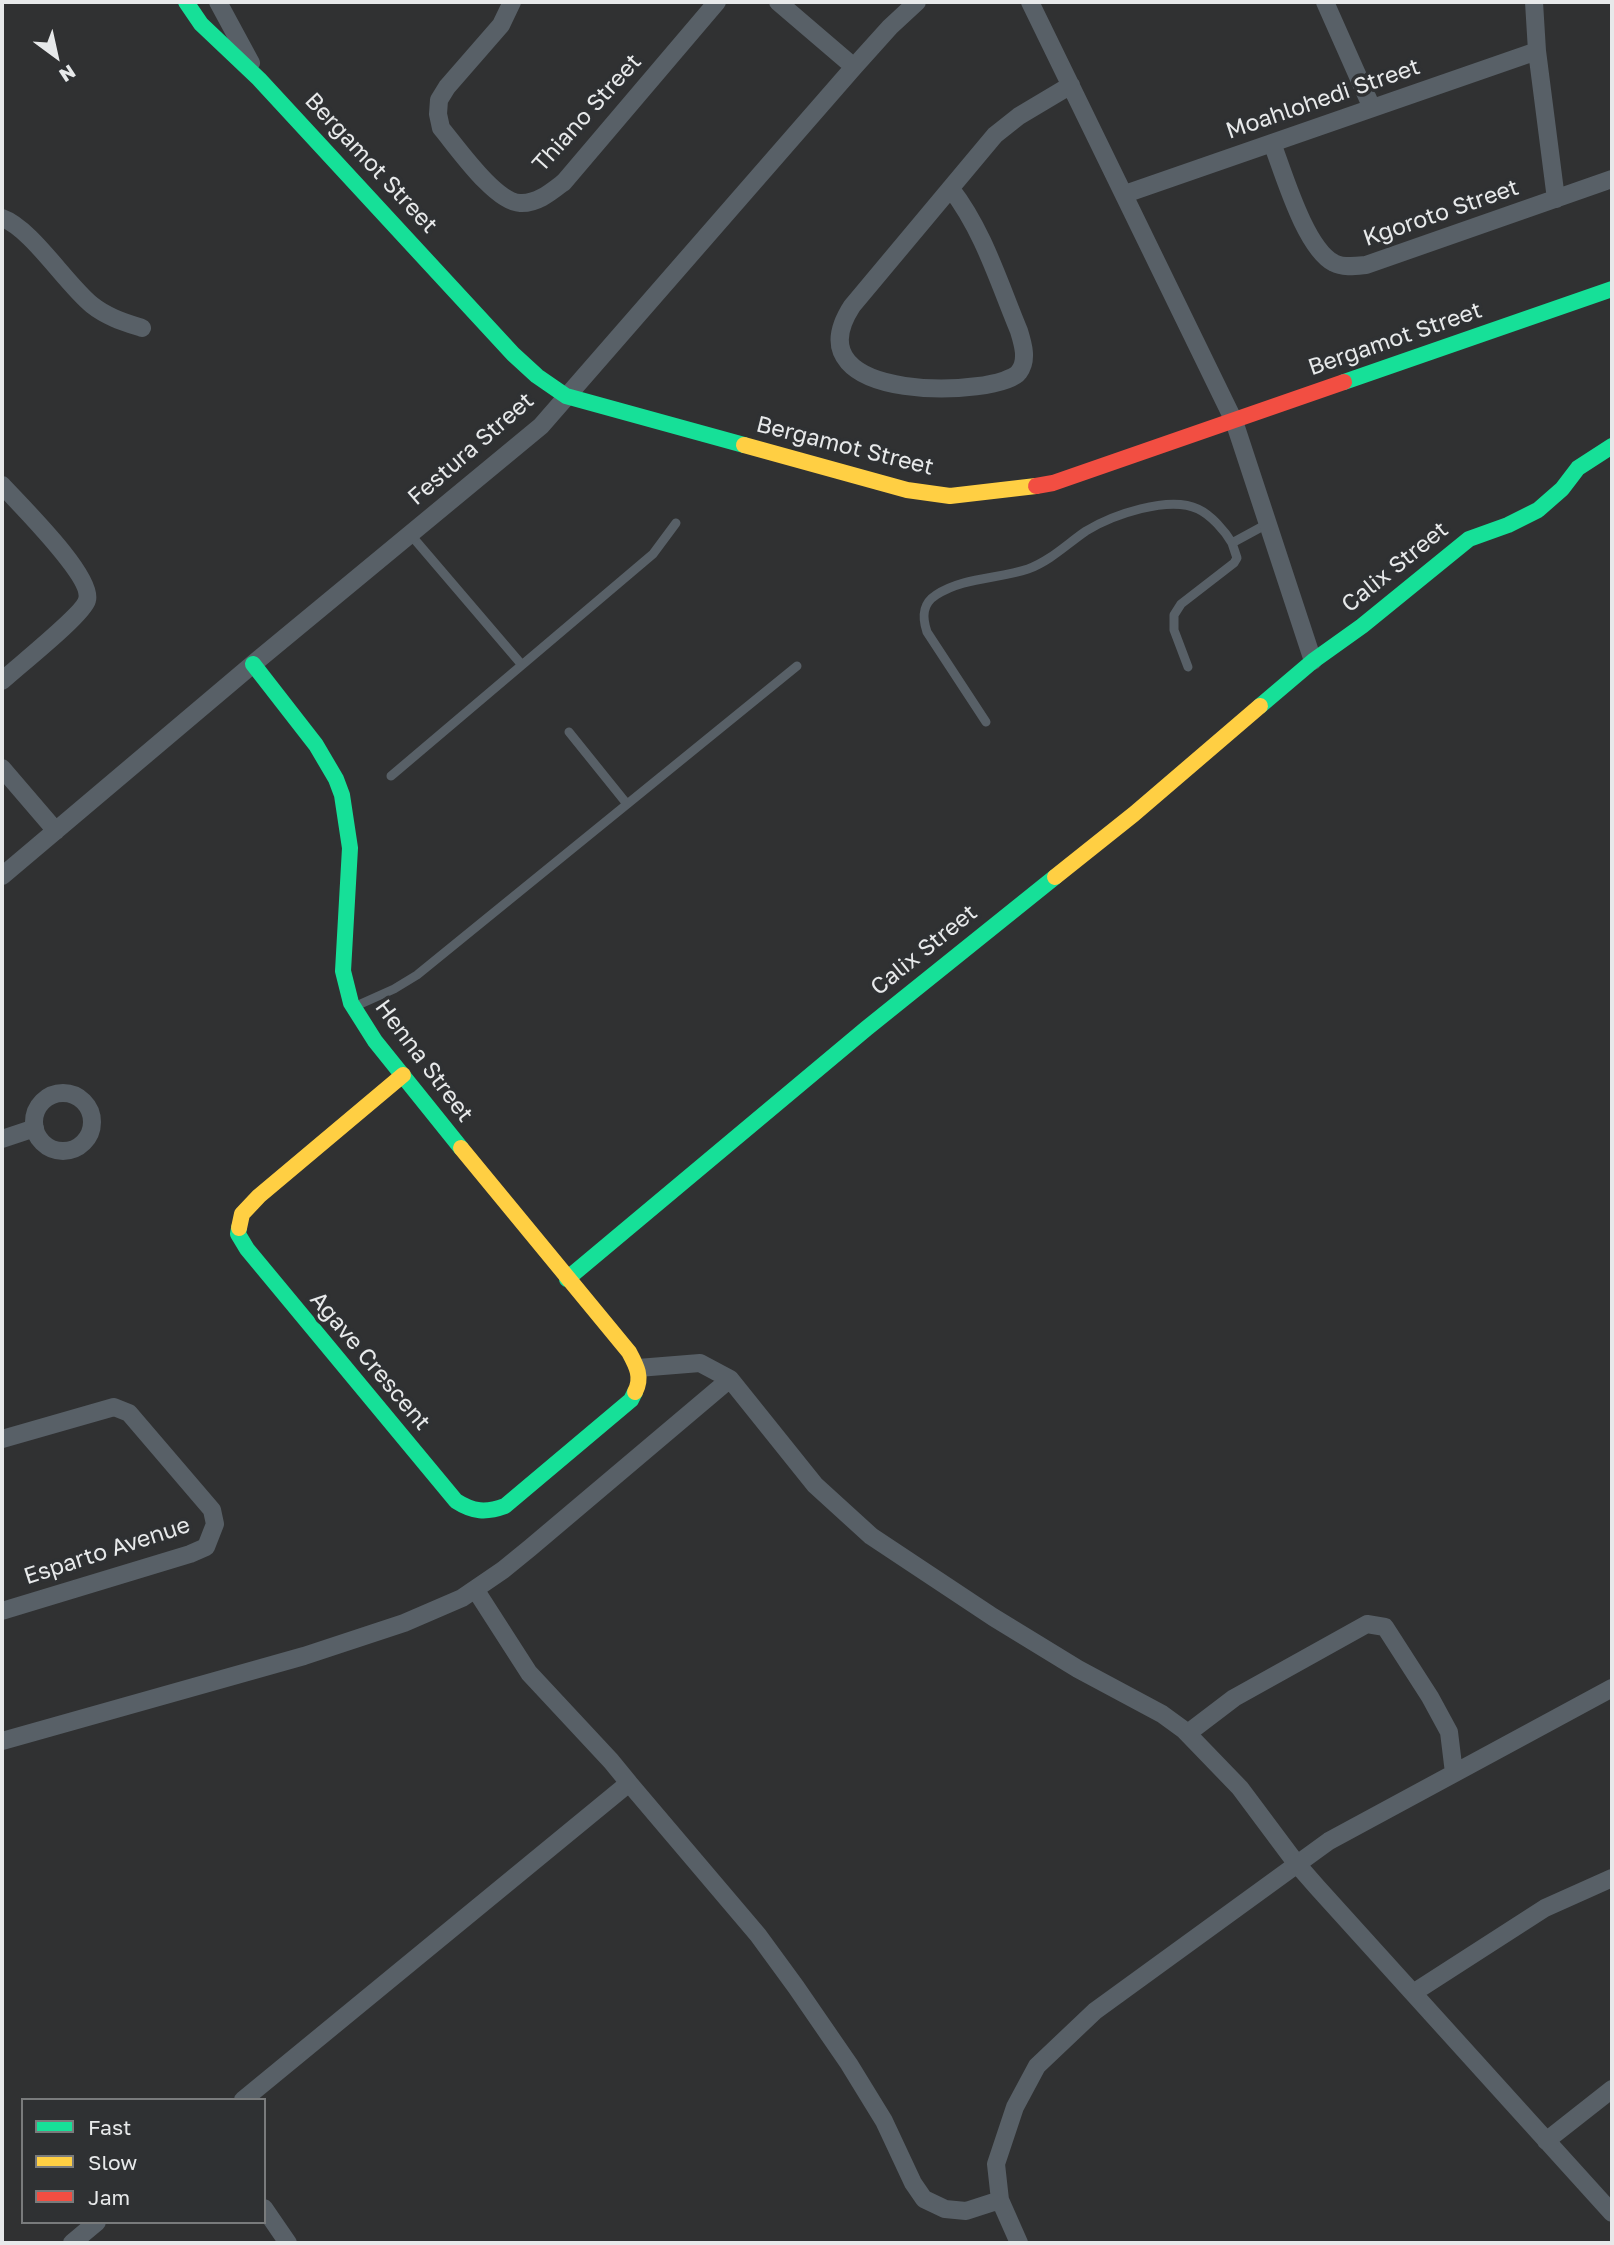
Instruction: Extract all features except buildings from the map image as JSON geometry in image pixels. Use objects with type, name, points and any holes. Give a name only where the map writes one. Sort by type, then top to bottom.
[{"type":"street","name":"Bergamot Street","points":[[186,2],[201,24],[259,79],[513,354],[537,376],[566,396],[907,490],[950,496],[1019,490],[1054,483],[1612,289]]},
{"type":"street","name":"Bergamot Street","points":[[218,2],[259,79]]},
{"type":"street","name":"Thiano Street","points":[[512,2],[501,25],[439,100],[438,114],[441,128],[498,194],[518,203],[534,201],[564,182],[716,2]]},
{"type":"street","points":[[778,2],[854,67]]},
{"type":"street","name":"Festura Street","points":[[2,876],[541,426],[854,67],[916,2]]},
{"type":"street","points":[[1030,2],[1234,421],[1313,661]]},
{"type":"street","points":[[1325,2],[1372,107]]},
{"type":"street","points":[[1534,2],[1537,51],[1556,200]]},
{"type":"street","name":"Moahlohedi Street","points":[[1125,194],[1537,51]]},
{"type":"street","points":[[951,188],[974,225],[1019,331],[1024,348],[1019,373],[1010,380],[963,387],[922,388],[867,377],[850,365],[841,353],[838,339],[844,319],[951,188],[995,135],[1007,124],[1071,85]]},
{"type":"street","name":"Kgoroto Street","points":[[1272,143],[1310,240],[1334,263],[1346,266],[1366,265],[1612,179]]},
{"type":"street","points":[[2,218],[23,232],[91,304],[112,318],[142,328]]},
{"type":"street","name":"Calix Street","points":[[567,1279],[867,1028],[1134,814],[1313,661],[1362,626],[1469,539],[1508,525],[1538,510],[1562,489],[1578,468],[1612,446]]},
{"type":"street","points":[[2,485],[70,561],[83,578],[88,592],[88,600],[83,609],[2,681]]},
{"type":"street","name":"Henna Street","points":[[253,664],[317,748],[342,793],[348,817],[349,860],[343,976],[354,1007],[377,1044],[629,1352],[638,1368]]},
{"type":"street","points":[[2,768],[56,831]]},
{"type":"street","name":"Agave Crescent","points":[[402,1075],[258,1195],[242,1214],[238,1234],[247,1249],[456,1501],[479,1513],[491,1512],[505,1506],[631,1400],[639,1385],[638,1368]]},
{"type":"street","points":[[2,1139],[35,1128]]},
{"type":"street","points":[[638,1368],[700,1363],[730,1379],[815,1485],[871,1536],[993,1617],[1078,1669],[1162,1714],[1188,1733],[1240,1788],[1296,1863],[1612,2213]]},
{"type":"street","points":[[2,1741],[304,1656],[404,1623],[462,1598],[530,1548],[730,1379]]},
{"type":"street","name":"Esparto Avenue","points":[[2,1439],[114,1407],[120,1408],[129,1413],[212,1510],[215,1524],[206,1547],[190,1554],[2,1611]]},
{"type":"street","points":[[475,1588],[529,1673],[604,1753],[758,1935],[849,2064],[884,2121],[913,2183],[924,2199],[944,2209],[966,2211],[1000,2200]]},
{"type":"street","points":[[1188,1733],[1234,1698],[1305,1656],[1367,1624],[1385,1627],[1430,1697],[1449,1732],[1454,1773]]},
{"type":"street","points":[[1019,2243],[1000,2200],[996,2164],[1015,2108],[1037,2066],[1095,2011],[1329,1841],[1612,1688]]},
{"type":"street","points":[[245,2098],[629,1783]]},
{"type":"street","points":[[1413,1993],[1545,1908],[1612,1878]]},
{"type":"street","points":[[1546,2141],[1612,2089]]},
{"type":"street","points":[[266,2211],[288,2243]]},
{"type":"street","points":[[72,2243],[95,2224]]},
{"type":"lane","points":[[986,722],[927,632],[923,619],[926,604],[953,586],[1031,568],[1088,531],[1120,515],[1149,507],[1180,504],[1198,508],[1211,518],[1231,543],[1237,558],[1181,604],[1174,615],[1174,630],[1188,667]]},
{"type":"lane","points":[[391,776],[653,554],[676,523]]},
{"type":"lane","points":[[1231,543],[1268,524]]},
{"type":"lane","points":[[410,534],[522,665]]},
{"type":"lane","points":[[354,1007],[417,975],[797,666]]},
{"type":"lane","points":[[569,732],[627,804]]},
{"type":"traffic: fast","points":[[186,2],[201,24],[259,79],[513,354],[537,376],[566,396],[744,445]]},
{"type":"traffic: fast","points":[[1344,382],[1612,289]]},
{"type":"traffic: fast","points":[[1260,706],[1469,539],[1508,525],[1538,510],[1562,489],[1578,468],[1612,446]]},
{"type":"traffic: fast","points":[[253,664],[316,745],[342,795],[350,848],[343,971],[351,1003],[375,1041],[461,1148]]},
{"type":"traffic: fast","points":[[567,1279],[867,1028],[1055,877]]},
{"type":"traffic: fast","points":[[239,1228],[238,1234],[247,1249],[456,1501],[468,1507],[492,1510],[505,1506],[631,1400],[635,1392]]},
{"type":"traffic: slow","points":[[744,445],[907,490],[950,496],[1036,486]]},
{"type":"traffic: slow","points":[[1055,877],[1134,814],[1260,706]]},
{"type":"traffic: slow","points":[[239,1228],[242,1214],[259,1196],[403,1075]]},
{"type":"traffic: slow","points":[[461,1148],[629,1352],[638,1376],[635,1392]]},
{"type":"traffic: jam","points":[[1036,486],[1053,483],[1344,382]]}]
